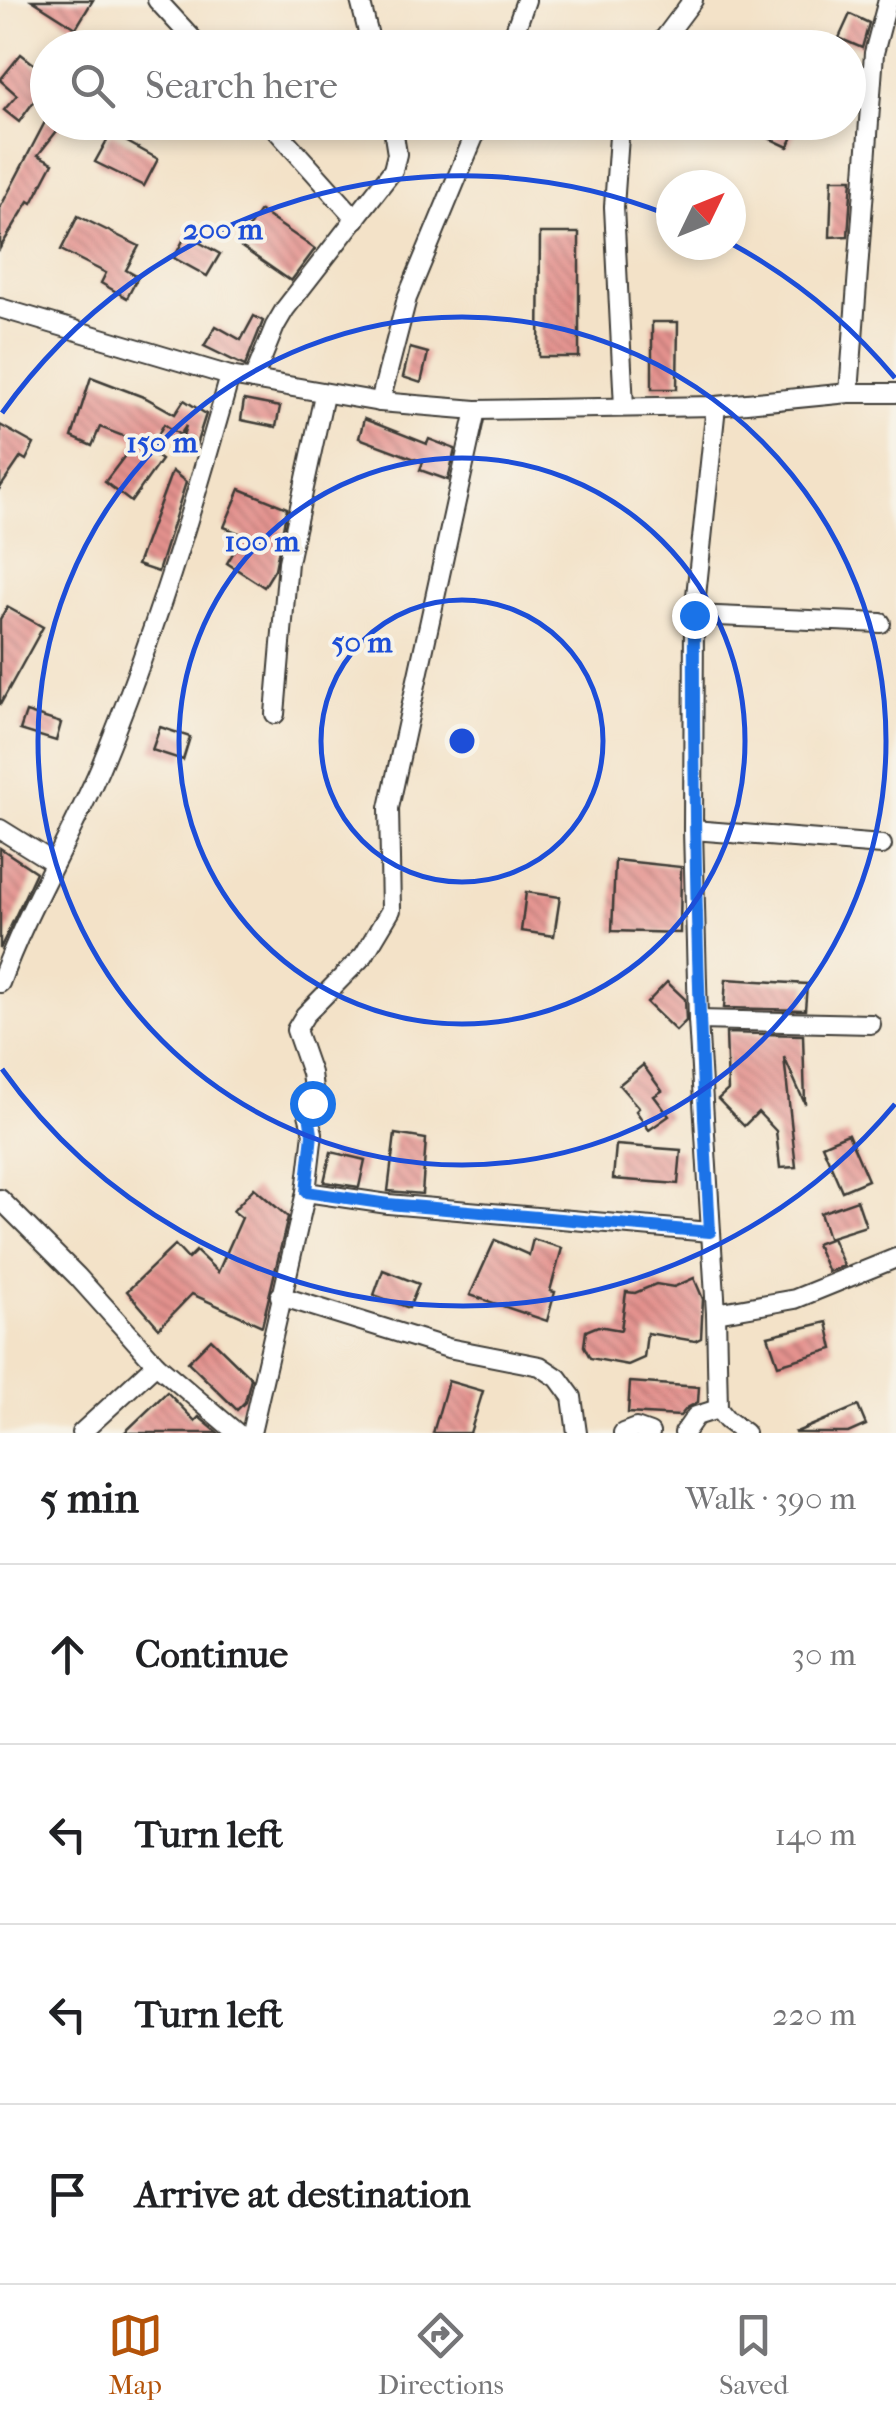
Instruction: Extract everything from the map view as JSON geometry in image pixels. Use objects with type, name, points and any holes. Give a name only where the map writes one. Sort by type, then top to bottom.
[{"type":"street","points":[[157,0],[184,30]]},
{"type":"street","points":[[360,0],[368,30]]},
{"type":"street","points":[[515,30],[526,0]]},
{"type":"street","points":[[670,30],[693,0]]},
{"type":"street","points":[[850,392],[874,53],[888,0]]},
{"type":"street","points":[[285,140],[356,218]]},
{"type":"street","points":[[253,380],[285,309],[393,170],[397,154],[395,140]]},
{"type":"street","points":[[380,402],[407,298],[473,140]]},
{"type":"street","points":[[619,140],[614,207],[624,407]]},
{"type":"street","points":[[0,308],[230,376],[380,402],[476,410],[716,406],[850,392],[896,392]]},
{"type":"street","points":[[0,984],[5,951],[99,770],[179,551],[230,376]]},
{"type":"street","points":[[275,714],[288,562],[324,395]]},
{"type":"street","points":[[716,406],[694,615],[693,830],[698,1020],[718,1408],[745,1433]]},
{"type":"street","points":[[251,1433],[306,1192],[312,1134],[308,1108],[314,1097],[311,1074],[296,1030],[305,1014],[364,955],[391,910],[389,808],[476,410]]},
{"type":"street","points":[[694,615],[881,624]]},
{"type":"street","points":[[0,829],[52,862]]},
{"type":"street","points":[[693,830],[882,845]]},
{"type":"street","points":[[698,1020],[871,1024]]},
{"type":"street","points":[[306,1192],[498,1215],[710,1232]]},
{"type":"street","points":[[0,1199],[77,1276],[156,1364],[238,1433]]},
{"type":"street","points":[[716,1313],[795,1299],[896,1258]]},
{"type":"street","points":[[280,1296],[448,1348],[540,1366],[558,1378],[572,1396],[577,1433]]},
{"type":"street","points":[[81,1433],[156,1364]]},
{"type":"street","points":[[684,1433],[696,1416],[718,1408]]},
{"type":"street","points":[[623,1433],[636,1428],[650,1433]]},
{"type":"building","points":[[32,0],[93,0],[76,28]]},
{"type":"building","points":[[850,14],[869,23],[866,34],[866,30],[843,30]]},
{"type":"building","points":[[21,54],[30,61],[30,107],[19,122],[4,110],[17,95],[0,80]]},
{"type":"building","points":[[36,140],[50,140],[38,155],[53,163],[32,203],[29,201],[0,248],[0,208]]},
{"type":"building","points":[[107,140],[124,140],[158,159],[144,186],[95,162]]},
{"type":"building","points":[[773,140],[791,140],[788,147]]},
{"type":"building","points":[[832,179],[852,179],[848,236],[830,237]]},
{"type":"building","points":[[260,211],[315,249],[291,281],[237,244]]},
{"type":"building","points":[[78,216],[139,246],[126,270],[138,277],[127,298],[101,283],[106,273],[61,250]]},
{"type":"building","points":[[540,233],[579,233],[579,357],[539,357]]},
{"type":"building","points":[[186,235],[220,254],[207,276],[174,258]]},
{"type":"building","points":[[254,316],[263,321],[245,366],[204,346],[216,326],[241,340]]},
{"type":"building","points":[[652,322],[678,322],[677,389],[652,389]]},
{"type":"building","points":[[410,348],[428,353],[421,383],[403,377]]},
{"type":"building","points":[[91,377],[175,414],[184,400],[206,414],[196,445],[183,436],[186,426],[180,435],[164,424],[149,451],[161,460],[131,502],[105,482],[136,441],[100,427],[92,446],[72,437]]},
{"type":"building","points":[[244,400],[280,407],[276,427],[241,420]]},
{"type":"building","points":[[364,419],[427,444],[429,439],[455,449],[448,480],[420,470],[423,462],[359,438]]},
{"type":"building","points":[[0,425],[34,444],[26,460],[21,457],[0,488]]},
{"type":"building","points":[[172,471],[186,482],[158,572],[137,565]]},
{"type":"building","points":[[240,489],[287,508],[275,569],[264,587],[227,563],[244,535],[224,527]]},
{"type":"building","points":[[7,607],[43,627],[0,705],[0,619]]},
{"type":"building","points":[[26,712],[61,723],[56,741],[20,730]]},
{"type":"building","points":[[160,727],[190,737],[183,760],[152,750]]},
{"type":"building","points":[[0,848],[36,872],[0,949]]},
{"type":"building","points":[[615,860],[681,867],[680,933],[612,931]]},
{"type":"building","points":[[526,892],[560,897],[554,936],[521,931]]},
{"type":"building","points":[[726,979],[807,984],[805,1010],[724,1008]]},
{"type":"building","points":[[667,982],[685,999],[686,1021],[676,1031],[647,1003]]},
{"type":"building","points":[[726,1033],[803,1035],[805,1104],[784,1057],[796,1167],[780,1168],[776,1131],[758,1112],[744,1126],[718,1099],[728,1090]]},
{"type":"building","points":[[643,1065],[662,1091],[654,1096],[669,1116],[649,1130],[636,1111],[639,1108],[619,1085]]},
{"type":"building","points":[[395,1134],[426,1139],[422,1194],[388,1191]]},
{"type":"building","points":[[848,1134],[868,1180],[842,1191],[822,1145]]},
{"type":"building","points":[[616,1145],[681,1150],[678,1184],[613,1179]]},
{"type":"building","points":[[331,1152],[365,1160],[359,1187],[324,1182]]},
{"type":"building","points":[[254,1188],[288,1217],[262,1326],[192,1294],[159,1328],[127,1291],[175,1245],[188,1259],[196,1251],[218,1272],[242,1218],[233,1211]]},
{"type":"building","points":[[857,1200],[866,1226],[828,1238],[820,1213]]},
{"type":"building","points":[[832,1238],[844,1266],[828,1272],[816,1244]]},
{"type":"building","points":[[533,1239],[562,1248],[550,1291],[555,1292],[547,1321],[470,1295],[495,1240],[529,1255]]},
{"type":"building","points":[[383,1270],[419,1284],[409,1308],[374,1295]]},
{"type":"building","points":[[694,1278],[703,1299],[701,1338],[695,1341],[647,1333],[644,1358],[628,1365],[590,1358],[584,1346],[586,1331],[598,1326],[621,1330],[626,1292],[635,1293],[656,1284],[674,1287]]},
{"type":"building","points":[[827,1322],[833,1349],[778,1365],[768,1336]]},
{"type":"building","points":[[211,1339],[251,1378],[245,1402],[237,1410],[188,1362]]},
{"type":"building","points":[[448,1381],[483,1391],[470,1433],[433,1433]]},
{"type":"building","points":[[630,1382],[699,1387],[698,1402],[680,1416],[628,1413]]},
{"type":"building","points":[[167,1392],[195,1421],[199,1417],[218,1433],[124,1433]]},
{"type":"building","points":[[858,1406],[866,1425],[848,1433],[794,1433]]},
{"type":"route","points":[[312,1103],[308,1108],[312,1134],[306,1192],[388,1204],[710,1232],[698,1020],[693,830],[694,615]]}]
